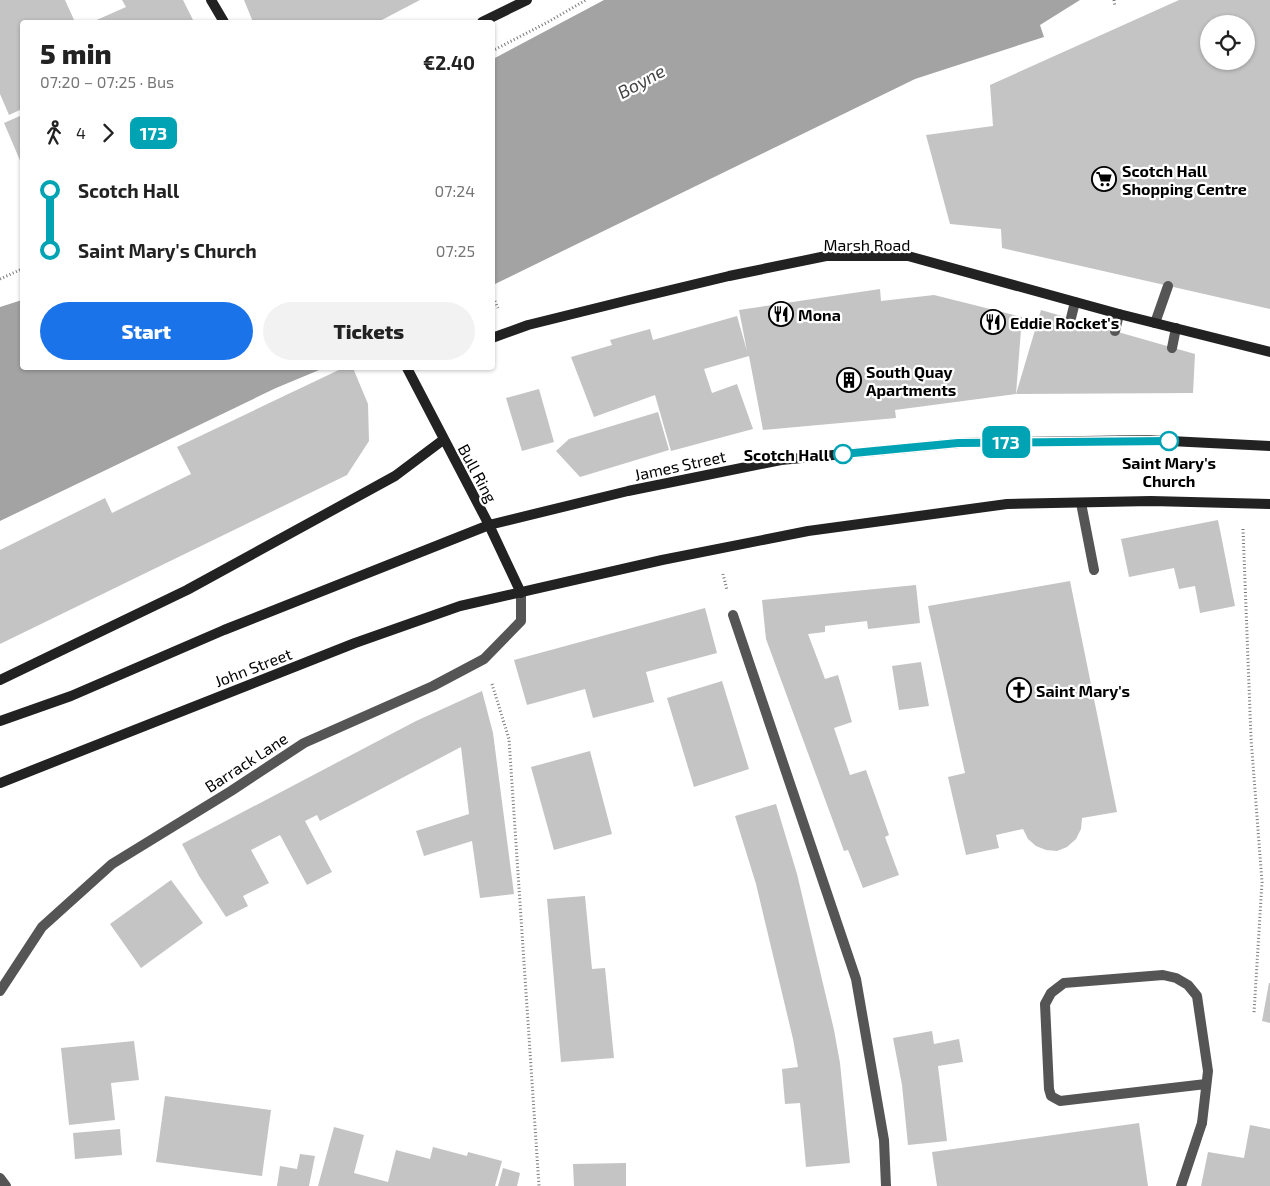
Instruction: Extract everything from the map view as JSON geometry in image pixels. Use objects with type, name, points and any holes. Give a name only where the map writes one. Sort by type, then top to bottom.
[{"type":"main road","points":[[211,0],[223,20]]},
{"type":"main road","points":[[486,20],[527,0]]},
{"type":"main road","name":"Marsh Road","points":[[495,337],[528,325],[638,298],[826,256],[908,256],[1119,314],[1270,352]]},
{"type":"main road","name":"Bull Ring","points":[[411,370],[443,440],[489,525],[521,593]]},
{"type":"main road","points":[[0,680],[213,576],[395,476],[443,440]]},
{"type":"main road","name":"James Street","points":[[489,525],[628,491],[781,460],[958,443],[1150,440],[1270,446]]},
{"type":"main road","points":[[521,593],[662,560],[808,531],[1007,504],[1151,501],[1270,504]]},
{"type":"main road","points":[[0,721],[71,696],[224,630],[489,525]]},
{"type":"main road","name":"John Street","points":[[0,783],[355,643],[460,606],[521,593]]},
{"type":"street","points":[[1155,323],[1168,286]]},
{"type":"street","points":[[1071,318],[1075,302]]},
{"type":"street","points":[[1115,331],[1119,314]]},
{"type":"street","points":[[1172,348],[1176,328]]},
{"type":"street","points":[[1082,503],[1094,570]]},
{"type":"street","name":"Barrack Lane","points":[[0,991],[42,927],[112,864],[231,791],[304,742],[433,686],[484,659],[522,622],[521,593]]},
{"type":"street","points":[[733,615],[856,979],[884,1140],[886,1186]]},
{"type":"street","points":[[1181,1186],[1202,1123],[1208,1071],[1197,996],[1188,985],[1176,978],[1163,975],[1064,983],[1051,992],[1045,1004],[1049,1089],[1051,1096],[1060,1101],[1206,1084]]},
{"type":"street","points":[[0,1178],[6,1186]]},
{"type":"path","points":[[495,49],[586,0]]},
{"type":"path","points":[[1114,0],[1115,7]]},
{"type":"path","points":[[0,279],[20,270]]},
{"type":"path","points":[[1242,503],[1251,738],[1262,882],[1254,1013]]},
{"type":"path","points":[[484,659],[509,739],[539,1186]]},
{"type":"water","name":"Boyne","points":[[604,0],[1080,0],[1040,25],[1044,37],[915,79],[495,284],[495,58]]},
{"type":"water","points":[[20,301],[20,370],[319,370],[276,388],[0,521],[0,307]]},
{"type":"building","points":[[0,0],[65,0],[74,20],[20,20],[20,110],[9,115],[0,94]]},
{"type":"building","points":[[122,0],[183,0],[193,20],[97,20],[126,7]]},
{"type":"building","points":[[244,0],[420,0],[382,20],[252,20]]},
{"type":"building","name":"Scotch Hall Shopping Centre","points":[[1179,0],[1270,0],[1270,309],[1002,248],[1001,229],[950,224],[926,135],[993,126],[990,85]]},
{"type":"building","points":[[20,116],[20,160],[4,123]]},
{"type":"building","points":[[880,289],[881,301],[934,295],[1022,317],[1016,394],[895,410],[896,418],[763,430],[749,356],[704,369],[712,393],[737,384],[753,429],[671,451],[655,395],[594,417],[571,357],[612,345],[610,340],[650,329],[653,340],[737,316],[747,351],[739,310]]},
{"type":"building","points":[[1041,310],[1195,354],[1193,393],[1016,394]]},
{"type":"building","points":[[339,370],[354,370],[368,404],[369,441],[347,475],[0,644],[0,550],[105,498],[112,513],[191,474],[177,447]]},
{"type":"building","points":[[539,389],[554,442],[522,451],[506,398]]},
{"type":"building","points":[[658,412],[669,450],[580,477],[556,451],[569,439]]},
{"type":"building","points":[[1218,520],[1235,606],[1200,613],[1195,586],[1179,589],[1174,568],[1129,577],[1121,539]]},
{"type":"building","name":"Saint Mary's","points":[[1070,581],[1117,812],[1082,818],[1081,829],[1076,839],[1067,847],[1057,851],[1046,850],[1036,846],[1028,839],[1023,829],[996,835],[999,848],[966,855],[948,777],[965,773],[928,606]]},
{"type":"building","points":[[916,585],[920,623],[868,629],[867,621],[825,626],[825,632],[808,634],[825,679],[838,675],[852,722],[834,728],[850,775],[866,770],[889,835],[885,837],[899,875],[863,888],[848,850],[844,851],[766,639],[762,600]]},
{"type":"building","points":[[705,608],[717,653],[646,672],[654,702],[593,718],[585,689],[527,705],[514,660]]},
{"type":"building","points":[[921,662],[929,706],[899,710],[892,666]]},
{"type":"building","points":[[722,681],[749,769],[694,787],[667,698]]},
{"type":"building","points":[[482,691],[493,733],[514,894],[480,898],[472,841],[424,856],[416,831],[469,814],[461,747],[320,821],[317,815],[305,821],[332,872],[307,885],[280,835],[251,850],[269,883],[243,896],[248,906],[226,917],[199,876],[182,844],[416,721]]},
{"type":"building","points":[[590,751],[612,834],[554,850],[531,767]]},
{"type":"building","points":[[776,804],[797,874],[834,1030],[840,1063],[850,1163],[806,1167],[800,1103],[785,1104],[782,1069],[798,1067],[756,884],[735,816]]},
{"type":"building","points":[[171,880],[203,923],[141,968],[110,924]]},
{"type":"building","points":[[585,896],[592,969],[605,968],[614,1058],[561,1062],[547,899]]},
{"type":"building","points":[[1270,983],[1270,1023],[1262,1021]]},
{"type":"building","points":[[932,1031],[934,1044],[959,1039],[963,1062],[938,1066],[947,1141],[908,1145],[902,1085],[893,1038]]},
{"type":"building","points":[[134,1041],[139,1080],[111,1083],[115,1120],[69,1125],[61,1048]]},
{"type":"building","points":[[165,1096],[271,1110],[262,1176],[156,1162]]},
{"type":"building","points":[[1139,1123],[1148,1186],[937,1186],[932,1152]]},
{"type":"building","points":[[1250,1125],[1270,1129],[1270,1186],[1201,1186],[1208,1152],[1244,1158]]},
{"type":"building","points":[[334,1127],[364,1135],[354,1173],[388,1182],[396,1150],[430,1159],[433,1147],[467,1156],[468,1152],[502,1161],[495,1186],[318,1186]]},
{"type":"building","points":[[120,1129],[122,1155],[75,1159],[73,1133]]},
{"type":"building","points":[[300,1154],[315,1156],[309,1186],[277,1186],[280,1166],[297,1169]]},
{"type":"building","points":[[626,1163],[626,1186],[574,1186],[573,1164]]},
{"type":"building","points":[[503,1168],[520,1173],[517,1186],[498,1186]]},
{"type":"bus line","name":"173","points":[[843,454],[958,443],[1169,441]]},
{"type":"place","name":"Scotch Hall Shopping Centre","points":[[1104,179]]},
{"type":"place","name":"Mona","points":[[781,314]]},
{"type":"place","name":"Eddie Rocket's","points":[[993,322]]},
{"type":"place","name":"South Quay Apartments","points":[[849,380]]},
{"type":"place","name":"Saint Mary's Church","points":[[1169,441]]},
{"type":"place","name":"Scotch Hall","points":[[843,454]]},
{"type":"place","name":"Saint Mary's","points":[[1019,690]]}]
